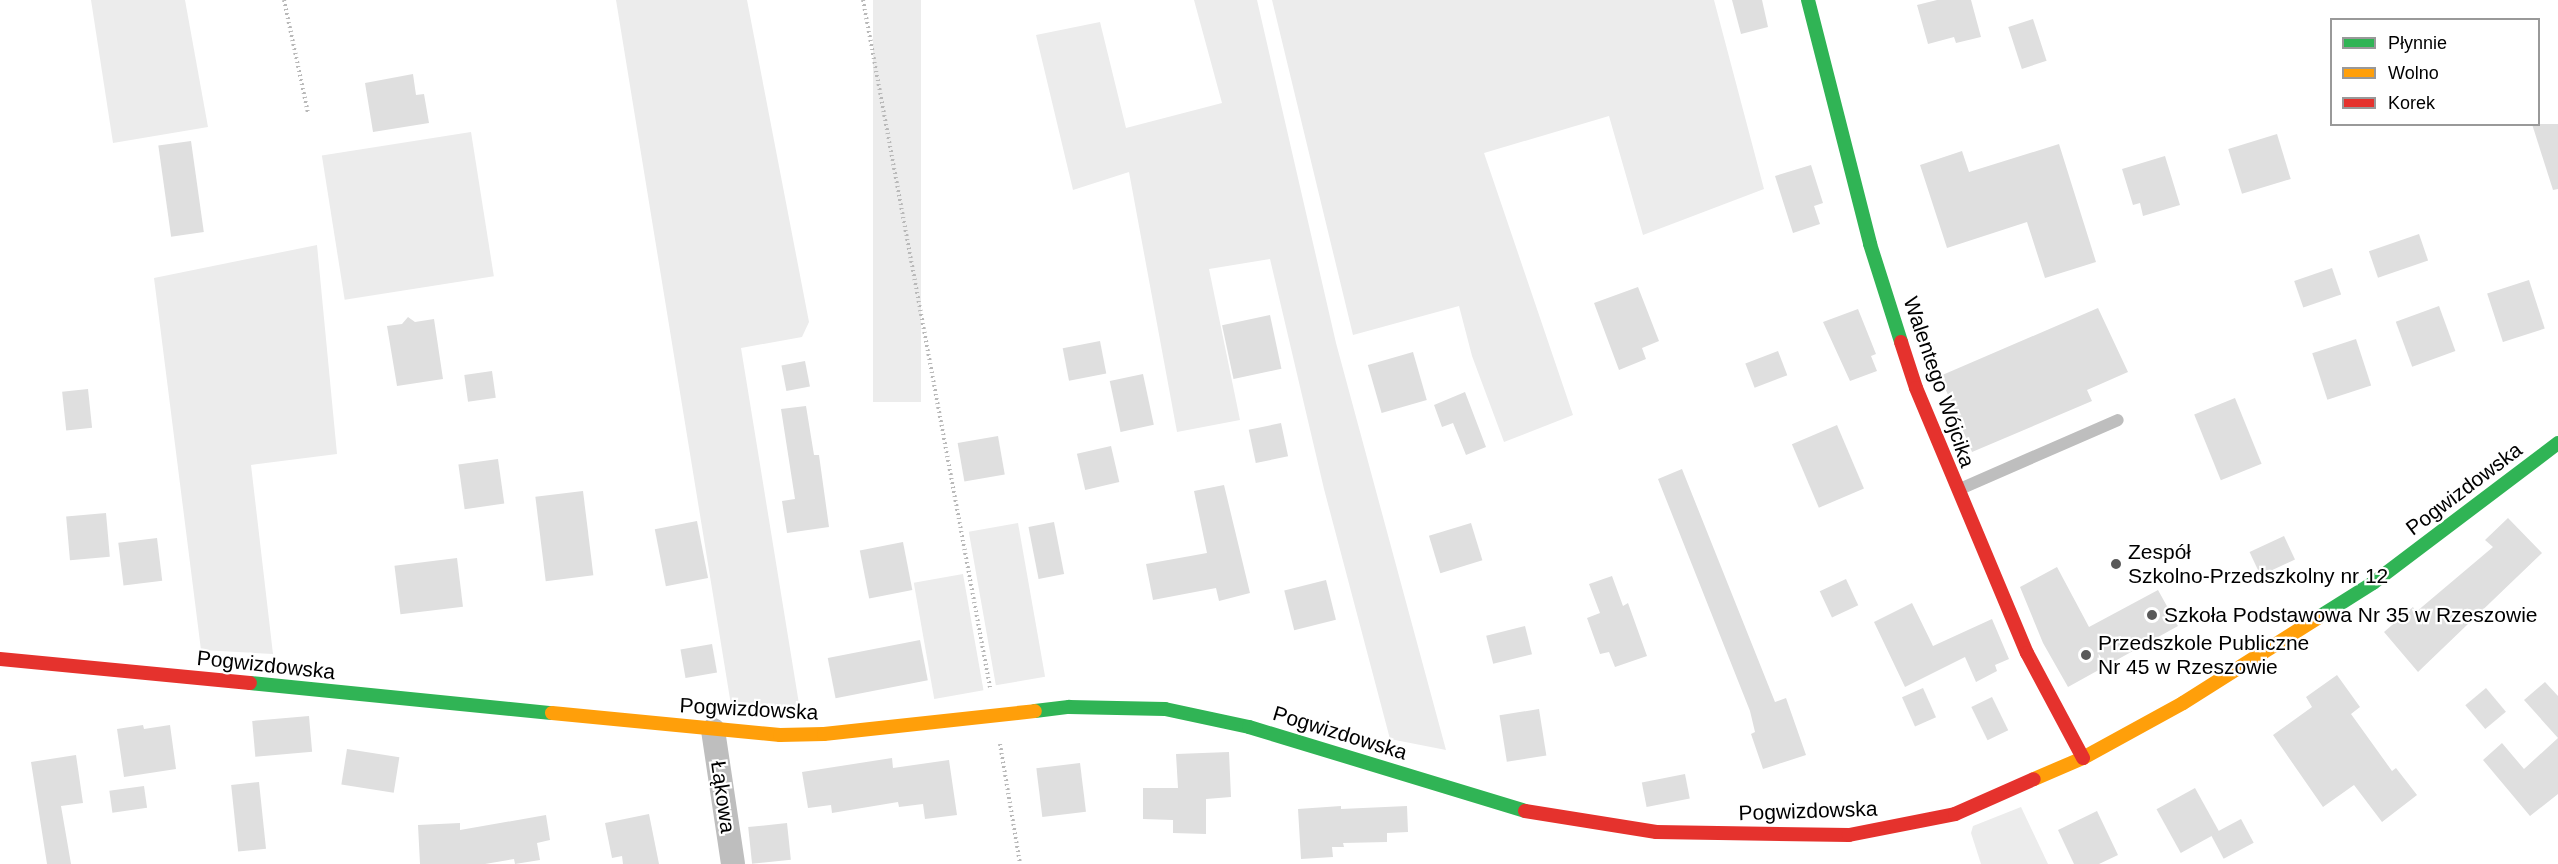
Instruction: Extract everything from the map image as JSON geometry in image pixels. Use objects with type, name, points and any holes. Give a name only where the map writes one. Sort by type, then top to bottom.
[{"type":"street","name":"Walentego Wójcika","points":[[1808,0],[1870,244],[1916,388],[1956,491],[2027,653],[2083,758]]},
{"type":"street","name":"Pogwizdowska","points":[[0,659],[713,730],[824,734],[995,714],[1113,705],[1165,709],[1230,722],[1546,817],[1599,827],[1752,836],[1849,835],[1955,814],[2083,758],[2249,664],[2373,583],[2558,443]]},
{"type":"street","name":"Łąkowa","points":[[713,730],[733,864]]},
{"type":"lane","points":[[1956,491],[2118,420]]},
{"type":"path","points":[[284,0],[308,113]]},
{"type":"path","points":[[863,0],[995,714],[1020,864]]},
{"type":"shaded area","points":[[91,0],[185,0],[208,127],[113,143]]},
{"type":"shaded area","points":[[616,0],[747,0],[809,322],[802,337],[741,348],[800,710],[731,705]]},
{"type":"shaded area","points":[[873,0],[921,0],[921,402],[873,402]]},
{"type":"shaded area","points":[[1194,0],[1257,0],[1336,343],[1446,750],[1390,739],[1324,489],[1270,259],[1209,269],[1240,420],[1177,432],[1129,172],[1073,190],[1036,35],[1100,22],[1126,128],[1222,103]]},
{"type":"shaded area","points":[[1272,0],[1714,0],[1764,189],[1643,235],[1609,116],[1484,153],[1573,415],[1504,442],[1472,356],[1459,306],[1353,335]]},
{"type":"shaded area","points":[[471,132],[494,276],[345,300],[322,156]]},
{"type":"shaded area","points":[[317,245],[337,454],[251,465],[273,654],[201,650],[154,278]]},
{"type":"shaded area","points":[[1018,523],[1045,677],[996,685],[969,532]]},
{"type":"shaded area","points":[[963,574],[983,690],[934,699],[914,583]]},
{"type":"shaded area","points":[[2021,807],[2048,864],[1981,864],[1971,833],[1973,826]]},
{"type":"building","points":[[1732,0],[1762,0],[1768,27],[1741,34]]},
{"type":"building","points":[[1937,0],[1971,0],[1981,37],[1956,43],[1954,37],[1928,44],[1917,5]]},
{"type":"building","points":[[2033,19],[2047,61],[2022,69],[2008,27]]},
{"type":"building","points":[[413,74],[416,95],[424,94],[429,123],[373,132],[365,83]]},
{"type":"building","points":[[2540,124],[2558,124],[2558,189],[2553,190],[2533,126],[2540,126]]},
{"type":"building","points":[[2277,134],[2291,179],[2242,194],[2228,149]]},
{"type":"building","points":[[191,141],[204,232],[171,237],[158,146]]},
{"type":"building","points":[[2059,144],[2096,262],[2045,278],[2027,222],[1947,248],[1920,165],[1962,151],[1969,172]]},
{"type":"building","points":[[2165,156],[2180,205],[2143,216],[2140,203],[2133,205],[2122,169]]},
{"type":"building","points":[[1811,165],[1823,203],[1814,206],[1820,224],[1793,233],[1775,176]]},
{"type":"building","points":[[2419,234],[2428,260],[2378,278],[2369,251]]},
{"type":"building","points":[[2332,268],[2341,294],[2303,307],[2294,281]]},
{"type":"building","points":[[2529,280],[2545,329],[2503,342],[2487,294]]},
{"type":"building","points":[[1638,287],[1659,341],[1642,348],[1646,359],[1619,370],[1594,303]]},
{"type":"building","points":[[2439,306],[2455,351],[2412,367],[2396,322]]},
{"type":"building","points":[[2098,308],[2128,372],[2087,390],[2092,401],[1972,452],[1940,376]]},
{"type":"building","points":[[1858,309],[1876,354],[1871,356],[1877,371],[1850,381],[1823,322]]},
{"type":"building","points":[[1270,315],[1281,369],[1234,379],[1222,325]]},
{"type":"building","points":[[408,317],[415,322],[434,319],[443,379],[397,386],[387,326],[402,324]]},
{"type":"building","points":[[2356,339],[2371,386],[2327,400],[2312,353]]},
{"type":"building","points":[[1100,341],[1106,373],[1069,381],[1063,348]]},
{"type":"building","points":[[1778,351],[1787,375],[1755,388],[1745,364]]},
{"type":"building","points":[[1413,352],[1427,400],[1382,413],[1368,365]]},
{"type":"building","points":[[805,361],[810,387],[786,391],[781,366]]},
{"type":"building","points":[[492,371],[496,398],[468,402],[464,375]]},
{"type":"building","points":[[1143,374],[1154,425],[1121,432],[1110,381]]},
{"type":"building","points":[[88,389],[92,428],[66,431],[62,392]]},
{"type":"building","points":[[1465,392],[1486,447],[1466,455],[1453,423],[1442,427],[1434,405]]},
{"type":"building","points":[[2235,398],[2262,464],[2221,480],[2194,414]]},
{"type":"building","points":[[806,406],[814,455],[819,455],[829,527],[787,533],[782,501],[795,499],[781,409]]},
{"type":"building","points":[[1281,423],[1288,456],[1256,463],[1249,430]]},
{"type":"building","points":[[1837,425],[1864,489],[1819,508],[1792,444]]},
{"type":"building","points":[[998,436],[1005,474],[964,482],[958,443]]},
{"type":"building","points":[[1111,446],[1119,482],[1085,490],[1077,454]]},
{"type":"building","points":[[498,459],[504,504],[465,509],[458,465]]},
{"type":"building","points":[[1682,469],[1775,702],[1786,698],[1806,755],[1763,769],[1751,734],[1755,732],[1750,711],[1658,479]]},
{"type":"building","points":[[1224,485],[1250,593],[1219,601],[1216,588],[1153,600],[1146,564],[1207,553],[1194,491]]},
{"type":"building","points":[[583,491],[593,575],[546,581],[535,497]]},
{"type":"building","points":[[106,513],[110,557],[70,560],[66,516]]},
{"type":"building","points":[[2508,518],[2542,553],[2418,672],[2384,632],[2413,607],[2416,612],[2493,547],[2485,540]]},
{"type":"building","points":[[697,521],[708,578],[666,586],[655,529]]},
{"type":"building","points":[[1054,522],[1064,574],[1039,579],[1028,527]]},
{"type":"building","points":[[1471,523],[1482,560],[1440,573],[1429,536]]},
{"type":"building","points":[[2284,536],[2295,560],[2261,576],[2250,552]]},
{"type":"building","points":[[157,538],[162,581],[124,585],[118,543]]},
{"type":"building","points":[[903,542],[912,590],[869,598],[860,550]]},
{"type":"building","points":[[457,558],[463,607],[400,614],[394,566]]},
{"type":"building","points":[[2057,567],[2089,627],[2158,590],[2178,626],[2068,687],[2043,643],[2020,587]]},
{"type":"building","points":[[1612,576],[1623,606],[1628,603],[1647,656],[1615,667],[1609,652],[1600,654],[1587,618],[1600,613],[1589,584]]},
{"type":"building","points":[[1846,579],[1858,605],[1832,618],[1820,591]]},
{"type":"building","points":[[1326,580],[1336,620],[1294,630],[1284,590]]},
{"type":"building","points":[[1912,603],[1933,646],[1992,619],[2009,659],[1995,665],[1997,671],[1976,682],[1965,657],[1905,687],[1874,622]]},
{"type":"building","points":[[1525,626],[1532,654],[1493,664],[1486,636]]},
{"type":"building","points":[[920,640],[928,680],[836,698],[828,658]]},
{"type":"building","points":[[712,644],[717,673],[686,678],[680,650]]},
{"type":"building","points":[[2337,675],[2360,707],[2351,714],[2392,771],[2396,768],[2417,795],[2382,822],[2354,785],[2323,807],[2273,735],[2312,707],[2306,697]]},
{"type":"building","points":[[2545,682],[2558,696],[2558,738],[2524,700]]},
{"type":"building","points":[[1923,688],[1936,717],[1915,727],[1902,697]]},
{"type":"building","points":[[2486,688],[2506,712],[2485,729],[2465,705]]},
{"type":"building","points":[[1992,697],[2008,730],[1988,740],[1971,707]]},
{"type":"building","points":[[1539,709],[1546,755],[1507,762],[1499,715]]},
{"type":"building","points":[[309,716],[312,752],[255,757],[252,721]]},
{"type":"building","points":[[143,725],[144,729],[170,725],[176,769],[124,777],[117,729]]},
{"type":"building","points":[[2558,738],[2558,794],[2530,816],[2483,760],[2502,743],[2524,769]]},
{"type":"building","points":[[347,749],[399,757],[394,793],[341,785]]},
{"type":"building","points":[[1229,752],[1231,797],[1206,799],[1206,834],[1173,833],[1173,820],[1143,819],[1143,788],[1178,788],[1176,754]]},
{"type":"building","points":[[76,755],[83,803],[61,806],[71,864],[47,864],[31,762]]},
{"type":"building","points":[[892,758],[893,768],[949,760],[957,815],[925,819],[923,804],[899,807],[898,802],[832,813],[831,805],[808,808],[802,772]]},
{"type":"building","points":[[1080,763],[1086,812],[1042,817],[1036,768]]},
{"type":"building","points":[[1685,774],[1690,799],[1647,807],[1642,782]]},
{"type":"building","points":[[259,782],[266,849],[238,852],[231,785]]},
{"type":"building","points":[[144,786],[147,808],[112,813],[109,791]]},
{"type":"building","points":[[2195,788],[2219,832],[2181,853],[2157,809]]},
{"type":"building","points":[[1341,806],[1341,809],[1407,806],[1408,832],[1387,833],[1387,842],[1343,843],[1344,847],[1332,847],[1333,857],[1301,859],[1298,809]]},
{"type":"building","points":[[2097,811],[2118,855],[2099,864],[2074,864],[2058,830]]},
{"type":"building","points":[[649,814],[659,864],[623,864],[622,856],[612,858],[605,823]]},
{"type":"building","points":[[546,815],[550,840],[537,843],[540,860],[515,864],[514,859],[485,864],[420,864],[418,825],[460,823],[460,830]]},
{"type":"building","points":[[2241,819],[2254,843],[2224,859],[2211,835]]},
{"type":"building","points":[[787,823],[791,860],[752,864],[748,827]]},
{"type":"traffic: fast","points":[[1808,0],[1870,244],[1901,342]]},
{"type":"traffic: fast","points":[[2319,617],[2373,583],[2558,443]]},
{"type":"traffic: fast","points":[[250,683],[552,713]]},
{"type":"traffic: fast","points":[[1035,711],[1069,707],[1165,709],[1249,727],[1525,811]]},
{"type":"traffic: slow","points":[[2034,779],[2083,758],[2183,703],[2319,617]]},
{"type":"traffic: slow","points":[[552,713],[780,735],[824,734],[1035,711]]},
{"type":"traffic: jam","points":[[1901,342],[1916,388],[2027,653],[2083,758]]},
{"type":"traffic: jam","points":[[0,659],[250,683]]},
{"type":"traffic: jam","points":[[1525,811],[1656,832],[1849,835],[1955,814],[2034,779]]},
{"type":"place","name":"Zespół Szkolno-Przedszkolny nr 12","points":[[2116,564]]},
{"type":"place","name":"Szkoła Podstawowa Nr 35 w Rzeszowie","points":[[2152,615]]},
{"type":"place","name":"Przedszkole Publiczne Nr 45 w Rzeszowie","points":[[2086,655]]}]
